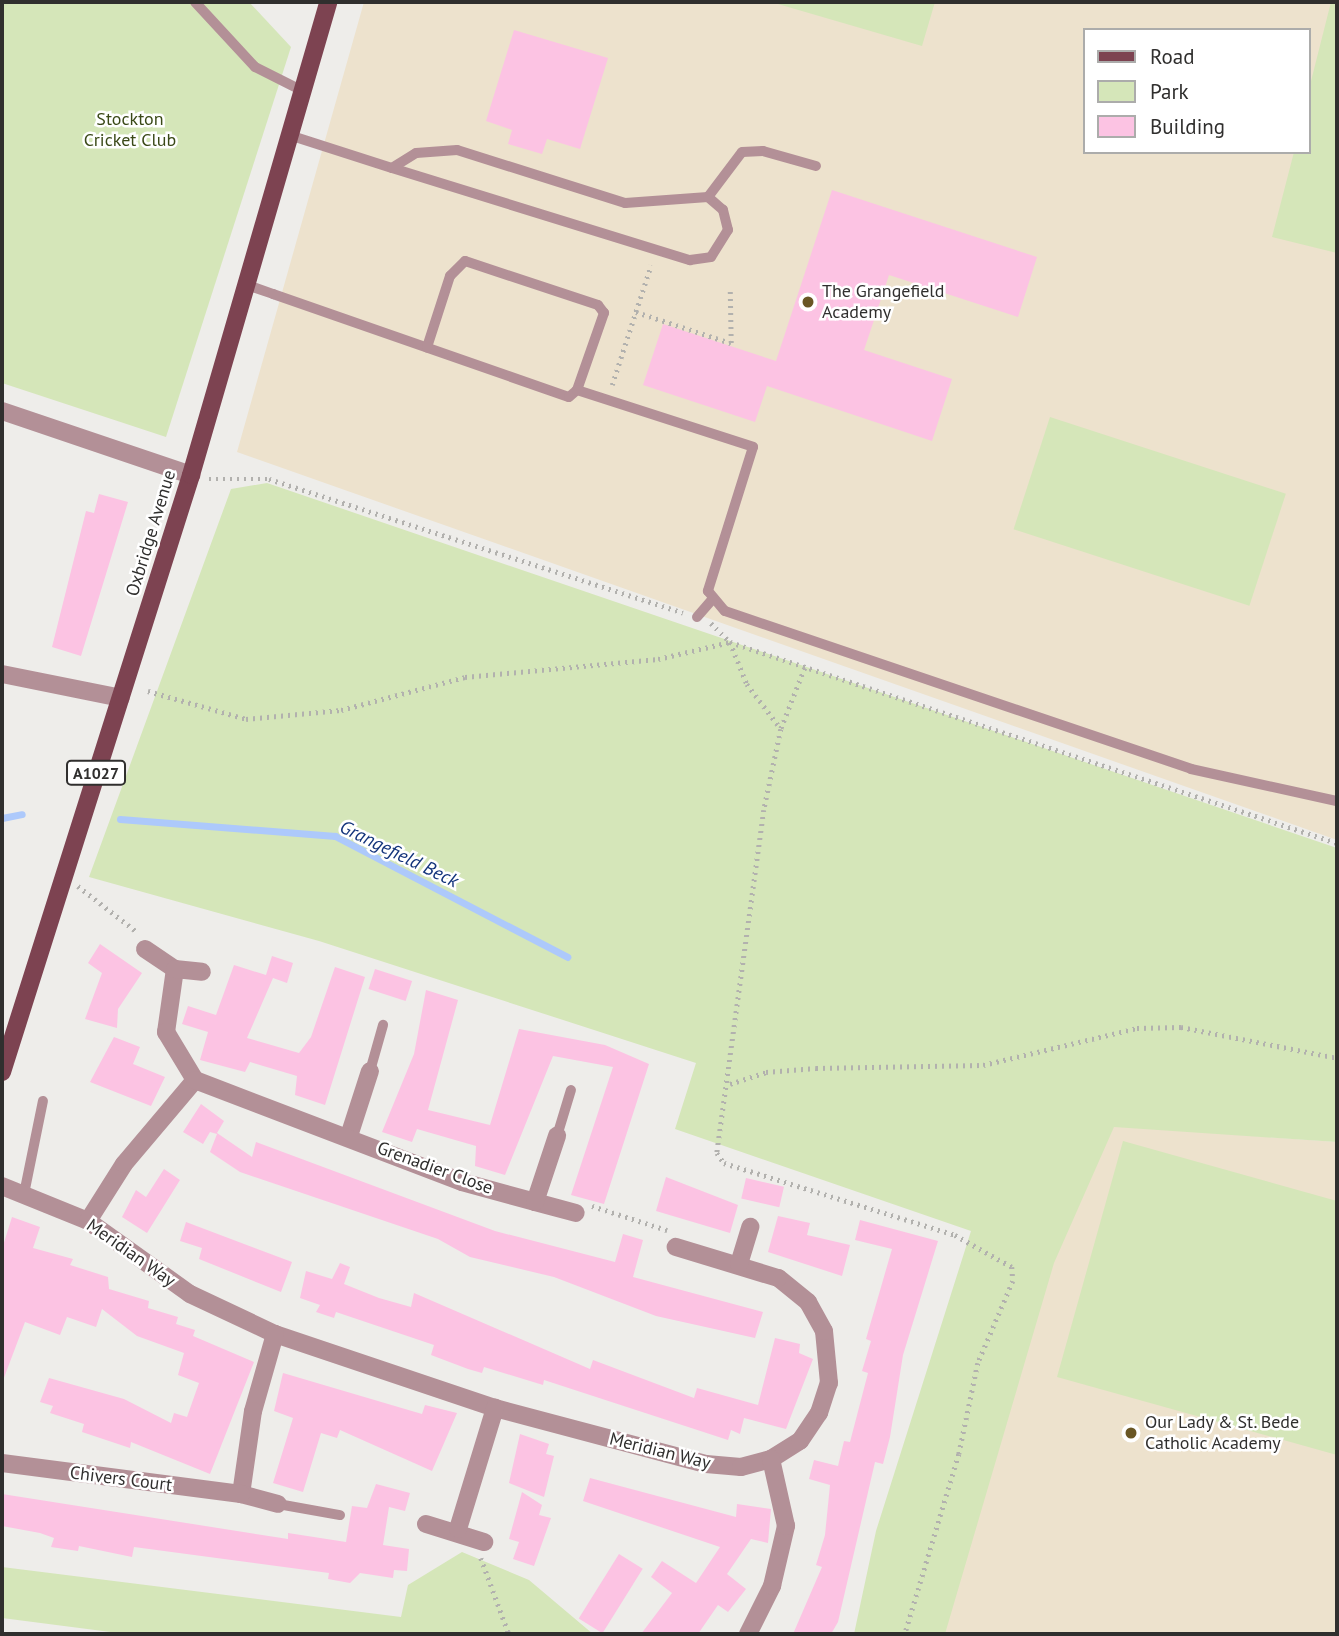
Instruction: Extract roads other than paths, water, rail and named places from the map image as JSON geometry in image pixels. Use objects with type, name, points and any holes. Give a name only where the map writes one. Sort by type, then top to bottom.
[{"type":"main road","name":"Oxbridge Avenue","points":[[2,1072],[191,475],[328,2]]},
{"type":"street","points":[[2,411],[191,475]]},
{"type":"street","points":[[2,674],[121,698]]},
{"type":"street","points":[[145,949],[175,969],[202,972]]},
{"type":"street","points":[[88,1222],[124,1164],[195,1080],[166,1032],[175,969]]},
{"type":"street","points":[[349,1136],[370,1070]]},
{"type":"street","name":"Grenadier Close","points":[[195,1080],[349,1136],[462,1182],[536,1202],[582,1209]]},
{"type":"street","points":[[536,1202],[557,1136]]},
{"type":"street","name":"Meridian Way","points":[[2,1186],[88,1222],[190,1294],[275,1334],[495,1408],[706,1464],[741,1466],[771,1459],[800,1441],[819,1413],[830,1354],[808,1302],[778,1278],[673,1239]]},
{"type":"street","points":[[739,1264],[750,1227]]},
{"type":"street","points":[[241,1494],[253,1411],[275,1334]]},
{"type":"street","points":[[426,1524],[471,1535],[495,1408]]},
{"type":"street","points":[[748,1634],[772,1586],[786,1525],[771,1459]]},
{"type":"street","name":"Chivers Court","points":[[2,1463],[241,1494],[278,1504]]},
{"type":"lane","points":[[194,2],[255,67],[303,91]]},
{"type":"lane","points":[[289,135],[392,168],[690,260],[711,257],[725,244],[723,210],[708,197],[625,203],[457,150],[416,153],[392,168]]},
{"type":"lane","points":[[708,197],[742,152],[763,151],[816,166]]},
{"type":"lane","points":[[247,285],[569,397],[577,390],[604,313],[598,305],[465,261],[450,276],[427,347]]},
{"type":"lane","points":[[577,390],[753,447],[711,579],[712,600],[697,617]]},
{"type":"lane","points":[[712,600],[725,611],[1178,765],[1306,799],[1337,801]]},
{"type":"lane","points":[[370,1070],[383,1025]]},
{"type":"lane","points":[[557,1136],[571,1090]]},
{"type":"lane","points":[[23,1194],[43,1101]]},
{"type":"lane","points":[[278,1504],[340,1515]]},
{"type":"waterway","name":"Grangefield Beck","points":[[2,818],[22,814]]},
{"type":"waterway","name":"Grangefield Beck","points":[[120,819],[335,836],[567,957]]},
{"type":"place","name":"The Grangefield Academy","points":[[808,302]]},
{"type":"place","name":"Our Lady & St. Bede Catholic Academy","points":[[1131,1433]]},
{"type":"park label","name":"Stockton Cricket Club","points":[[130,130]]}]
